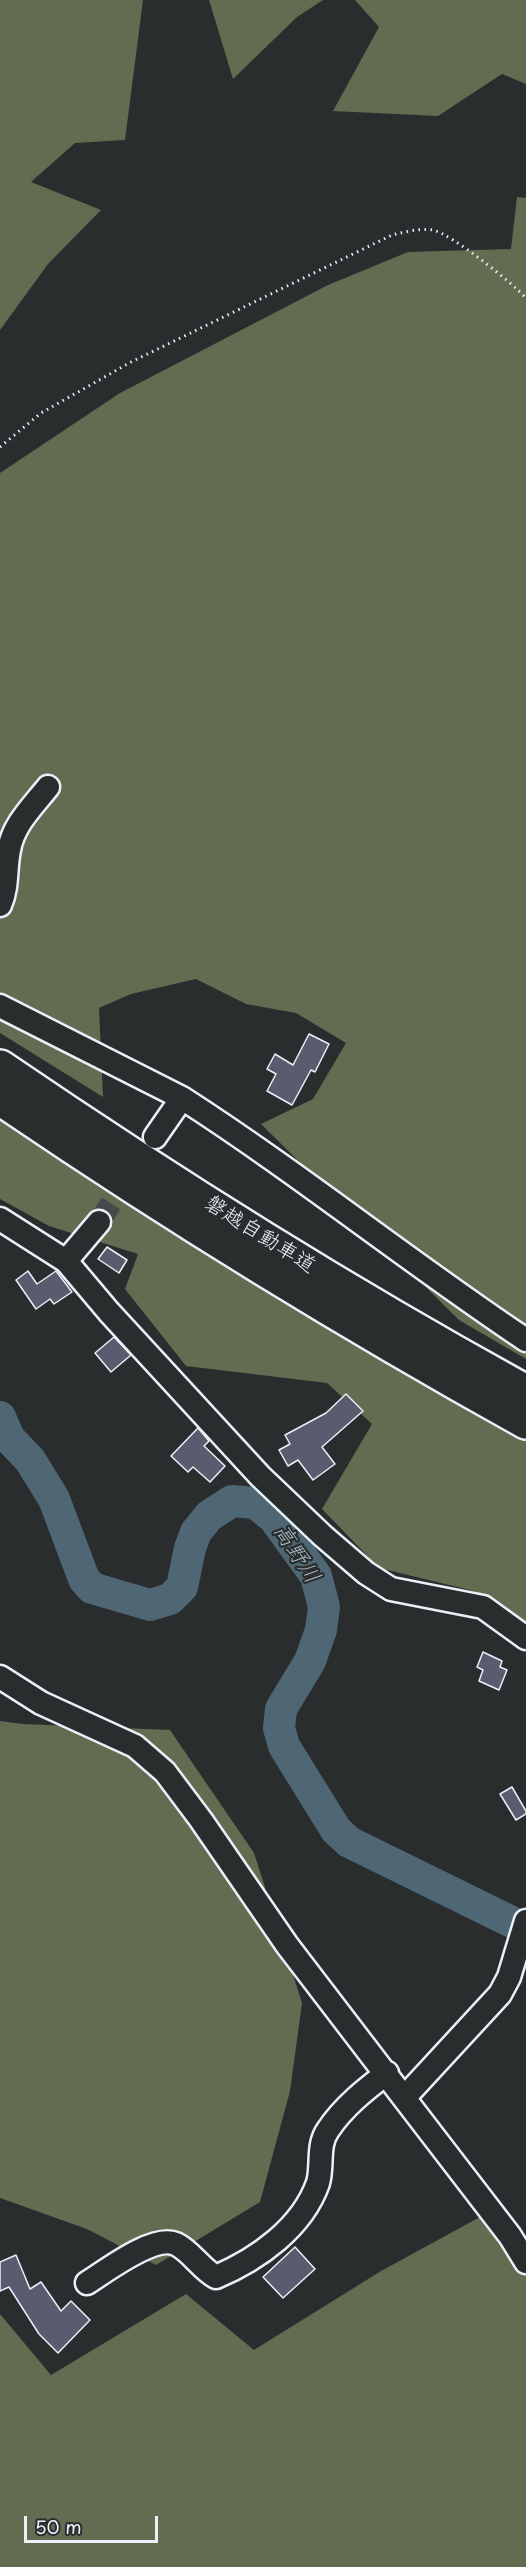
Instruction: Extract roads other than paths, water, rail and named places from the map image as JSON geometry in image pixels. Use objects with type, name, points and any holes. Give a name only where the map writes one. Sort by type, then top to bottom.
[{"type":"highway","name":"磐越自動車道","points":[[0,1067],[121,1149],[314,1269],[526,1392]]},
{"type":"highway","name":"磐越自動車道","points":[[0,1098],[103,1168],[298,1291],[526,1422]]},
{"type":"street","points":[[0,905],[5,893],[9,850],[15,828],[48,788]]},
{"type":"street","points":[[0,1006],[182,1098],[227,1127],[453,1291],[526,1340]]},
{"type":"street","points":[[155,1137],[182,1098]]},
{"type":"street","points":[[0,1219],[66,1261],[109,1312],[260,1476],[366,1573],[391,1589],[483,1607],[526,1638]]},
{"type":"street","points":[[66,1261],[99,1222]]},
{"type":"street","points":[[0,1677],[41,1703],[135,1746],[165,1772],[287,1945],[510,2236],[526,2262]]},
{"type":"street","points":[[404,2098],[500,1994],[509,1977],[526,1921]]},
{"type":"street","points":[[87,2283],[149,2246],[164,2241],[177,2245],[216,2277],[237,2268],[293,2226],[318,2182],[323,2141],[327,2131],[360,2094],[387,2073]]},
{"type":"waterway","name":"高野川","points":[[0,1417],[9,1438],[30,1460],[54,1499],[84,1579],[92,1588],[150,1605],[170,1599],[182,1587],[190,1548],[196,1532],[209,1516],[232,1501],[255,1503],[274,1518],[316,1576],[324,1607],[321,1630],[310,1661],[281,1709],[279,1728],[284,1746],[336,1830],[349,1842],[526,1929]]},
{"type":"tunnel","points":[[99,1222],[133,1170]]}]
